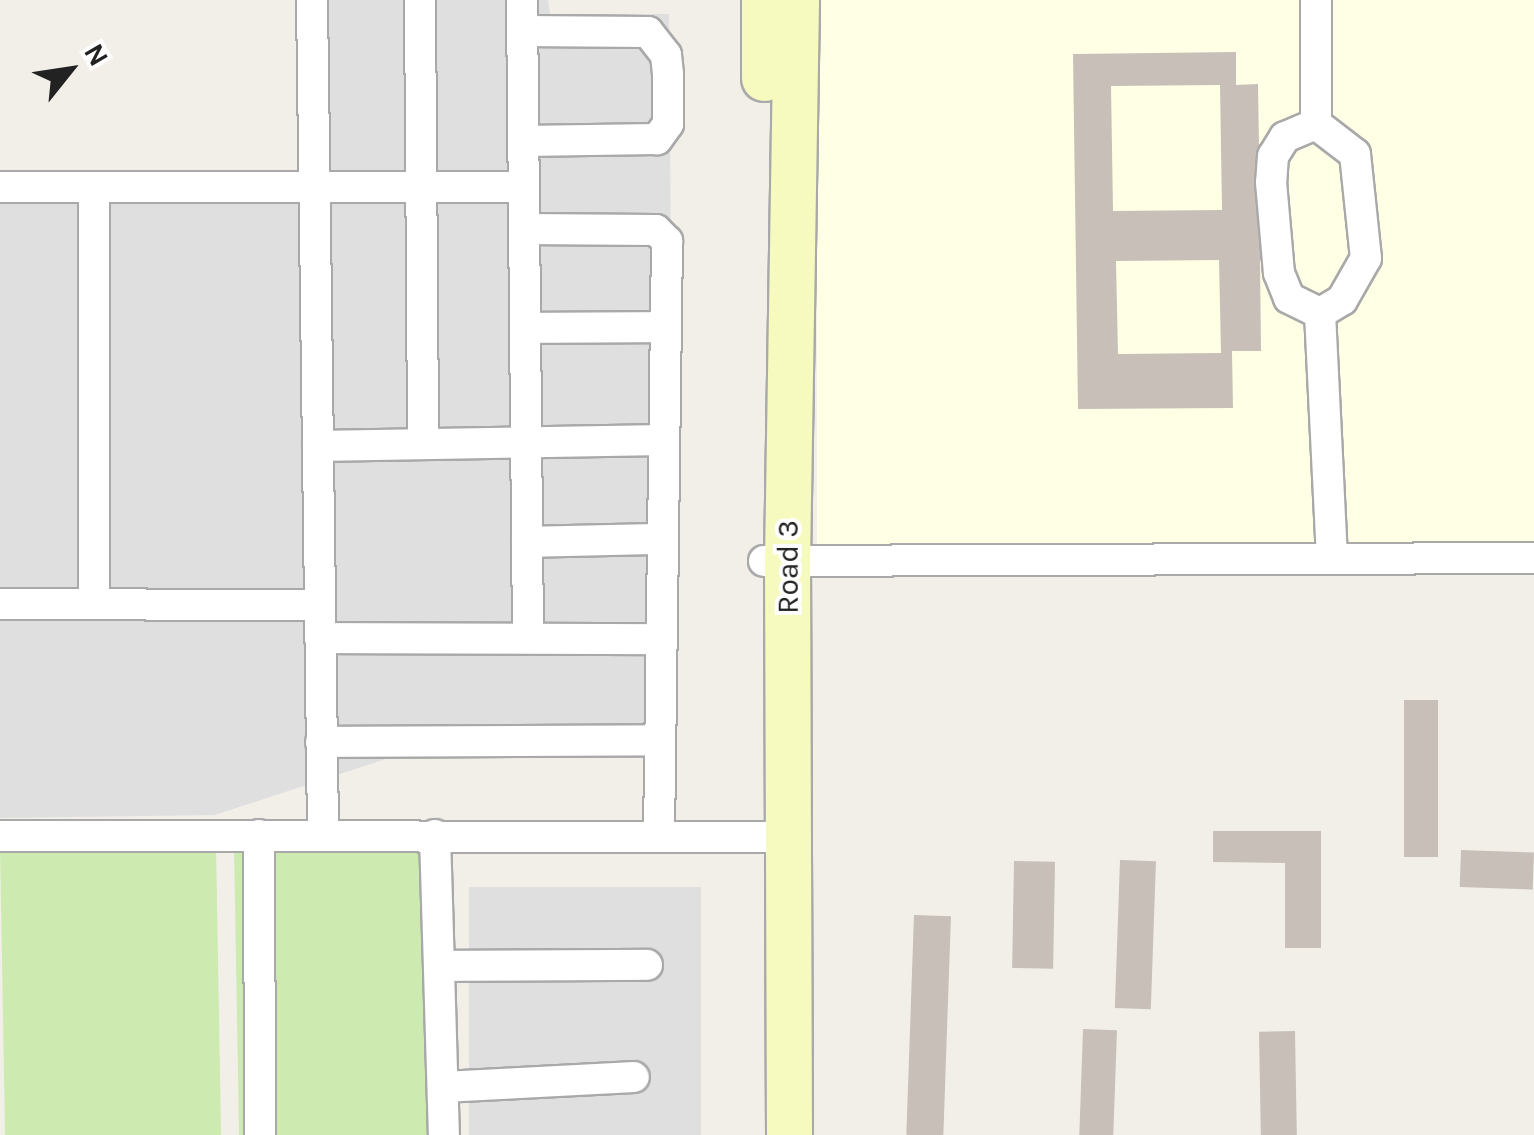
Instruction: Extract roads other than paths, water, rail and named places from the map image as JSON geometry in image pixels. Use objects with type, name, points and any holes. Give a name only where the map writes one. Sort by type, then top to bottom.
[{"type":"street","points":[[312,0],[323,834]]},
{"type":"street","points":[[420,0],[423,443]]},
{"type":"street","points":[[522,0],[528,638]]},
{"type":"street","name":"Road 3","points":[[763,1135],[776,837],[776,561],[764,0]]},
{"type":"street","name":"Road 3","points":[[776,561],[796,0]]},
{"type":"street","points":[[1316,0],[1316,124]]},
{"type":"street","points":[[522,31],[648,32],[666,56],[668,74],[668,124],[657,138],[523,141]]},
{"type":"street","points":[[1316,124],[1285,138],[1274,156],[1271,182],[1279,273],[1288,298],[1320,313]]},
{"type":"street","points":[[1316,124],[1355,154],[1366,258],[1342,300],[1320,313]]},
{"type":"street","points":[[94,187],[94,604]]},
{"type":"street","points":[[0,188],[524,187]]},
{"type":"street","points":[[524,229],[662,233],[665,328],[659,836]]},
{"type":"street","points":[[1320,313],[1332,558]]},
{"type":"street","points":[[525,328],[665,328]]},
{"type":"street","points":[[318,446],[664,440]]},
{"type":"street","points":[[527,542],[662,540]]},
{"type":"street","points":[[776,561],[1534,558]]},
{"type":"street","points":[[0,604],[320,605]]},
{"type":"street","points":[[320,638],[661,638]]},
{"type":"street","points":[[322,742],[660,740]]},
{"type":"street","points":[[259,835],[260,1135]]},
{"type":"street","points":[[435,835],[444,1135]]},
{"type":"street","points":[[0,836],[776,837]]},
{"type":"street","name":"Road 3","points":[[776,837],[789,1135]]},
{"type":"street","points":[[440,966],[647,965]]},
{"type":"street","points":[[444,1087],[634,1077]]}]
